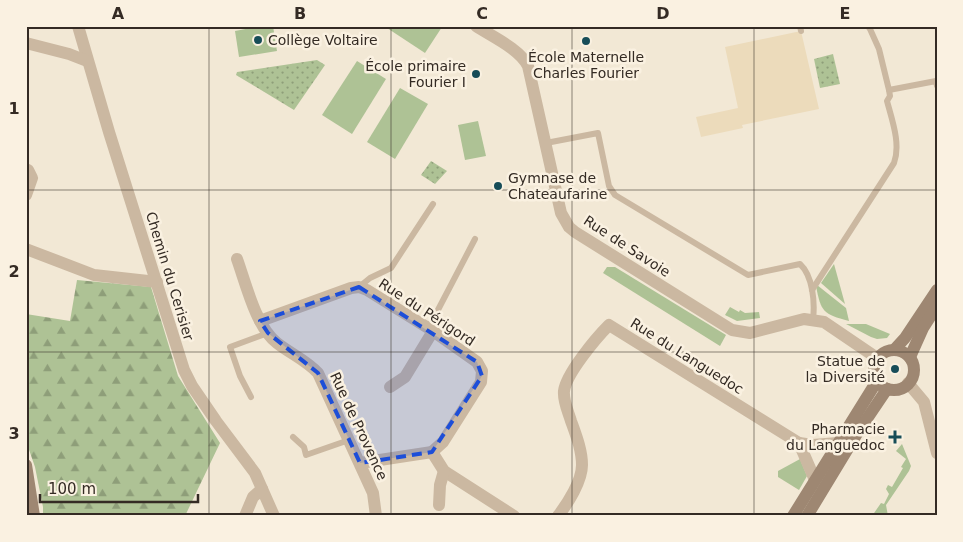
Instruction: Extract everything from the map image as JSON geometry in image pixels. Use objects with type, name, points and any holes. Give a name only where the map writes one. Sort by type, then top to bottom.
[{"type":"street","name":"Chemin du Cerisier","points":[[78,26],[87,61],[184,370],[192,386],[216,421],[255,473],[274,516]]},
{"type":"street","name":"Rue de Savoie","points":[[476,26],[526,60],[561,213],[569,227],[732,330],[750,333],[804,319],[813,319]]},
{"type":"street","points":[[26,53],[32,44],[87,61]]},
{"type":"street","points":[[26,169],[32,178],[26,195]]},
{"type":"street","points":[[26,249],[94,275],[157,282]]},
{"type":"street","name":"Rue de Provence","points":[[237,259],[260,321],[268,333],[276,342],[305,361],[318,373],[373,493],[376,516]]},
{"type":"street","name":"Rue du Périgord","points":[[260,321],[359,287],[367,290],[430,330],[476,362],[481,367],[482,376],[480,382],[442,442],[432,452]]},
{"type":"street","points":[[894,350],[905,338],[937,290]]},
{"type":"street","points":[[910,358],[923,328],[937,306]]},
{"type":"street","points":[[813,319],[824,322],[877,358]]},
{"type":"street","name":"Rue du Languedoc","points":[[558,516],[575,490],[583,467],[581,452],[564,399],[566,384],[595,339],[608,325],[799,443],[813,445],[838,444]]},
{"type":"street","points":[[390,387],[405,377],[430,330]]},
{"type":"street","points":[[888,350],[894,350],[905,353],[910,358],[914,371],[908,383],[898,389],[882,385],[873,369],[877,358],[888,350]]},
{"type":"street","points":[[908,383],[924,402],[937,453]]},
{"type":"street","points":[[793,516],[838,444],[882,385]]},
{"type":"street","points":[[806,516],[882,385]]},
{"type":"street","points":[[799,443],[815,480]]},
{"type":"street","points":[[360,463],[432,452],[444,471],[514,516]]},
{"type":"street","points":[[26,465],[34,516]]},
{"type":"street","points":[[439,505],[440,485],[444,471]]},
{"type":"street","points":[[245,516],[253,497],[262,489]]},
{"type":"lane","points":[[812,290],[894,163],[896,155],[897,146],[887,101],[890,96],[889,90],[879,49],[868,26]]},
{"type":"lane","points":[[889,90],[936,80],[937,86]]},
{"type":"lane","points":[[546,144],[598,133],[609,186],[615,195],[748,275],[800,264],[806,269],[812,290],[814,304],[813,319]]},
{"type":"lane","points":[[359,287],[370,278],[391,268],[433,204]]},
{"type":"lane","points":[[430,330],[474,240]]},
{"type":"lane","points":[[252,397],[240,376],[230,347],[268,333]]},
{"type":"lane","points":[[293,437],[304,448],[306,455],[349,440]]},
{"type":"highlighted area","points":[[359,287],[477,362],[482,376],[432,452],[360,463],[318,373],[268,333],[260,321]]},
{"type":"green space","points":[[261,26],[273,26],[277,51],[239,57],[235,31]]},
{"type":"green space","points":[[384,26],[441,26],[442,27],[425,53]]},
{"type":"green space","points":[[833,54],[840,84],[820,88],[814,59]]},
{"type":"green space","points":[[317,60],[325,65],[294,110],[236,75],[237,72]]},
{"type":"green space","points":[[357,61],[386,79],[352,134],[322,115]]},
{"type":"green space","points":[[400,88],[428,104],[395,159],[367,142]]},
{"type":"green space","points":[[478,121],[486,156],[465,160],[458,125]]},
{"type":"green space","points":[[431,161],[447,171],[435,184],[421,175]]},
{"type":"green space","points":[[834,264],[845,304],[821,283]]},
{"type":"green space","points":[[607,267],[615,267],[726,335],[720,346],[603,273]]},
{"type":"green space","points":[[77,280],[151,287],[178,376],[220,443],[185,516],[43,516],[35,467],[26,441],[26,314],[70,321]]},
{"type":"green space","points":[[817,285],[846,308],[849,321],[828,314],[825,311],[820,301]]},
{"type":"green space","points":[[730,307],[739,312],[740,310],[745,313],[759,312],[760,318],[737,321],[725,315]]},
{"type":"green space","points":[[846,324],[866,324],[890,334],[887,338],[877,339]]},
{"type":"green space","points":[[902,444],[911,466],[909,471],[886,505],[888,516],[872,516],[881,503],[884,504],[889,494],[886,489],[888,485],[892,487],[903,468],[901,467],[906,459],[896,451]]},
{"type":"green space","points":[[800,459],[807,476],[799,490],[778,477],[778,471]]},
{"type":"shaded area","points":[[801,31],[819,109],[742,125],[743,128],[701,137],[696,117],[738,108],[725,47]]},
{"type":"place","name":"Collège Voltaire","points":[[258,40]]},
{"type":"place","name":"École Maternelle Charles Fourier","points":[[586,41]]},
{"type":"place","name":"École primaire Fourier I","points":[[476,74]]},
{"type":"place","name":"Gymnase de Chateaufarine","points":[[498,186]]},
{"type":"place","name":"Statue de la Diversité","points":[[895,369]]},
{"type":"place","name":"Pharmacie du Languedoc","points":[[895,437]]}]
